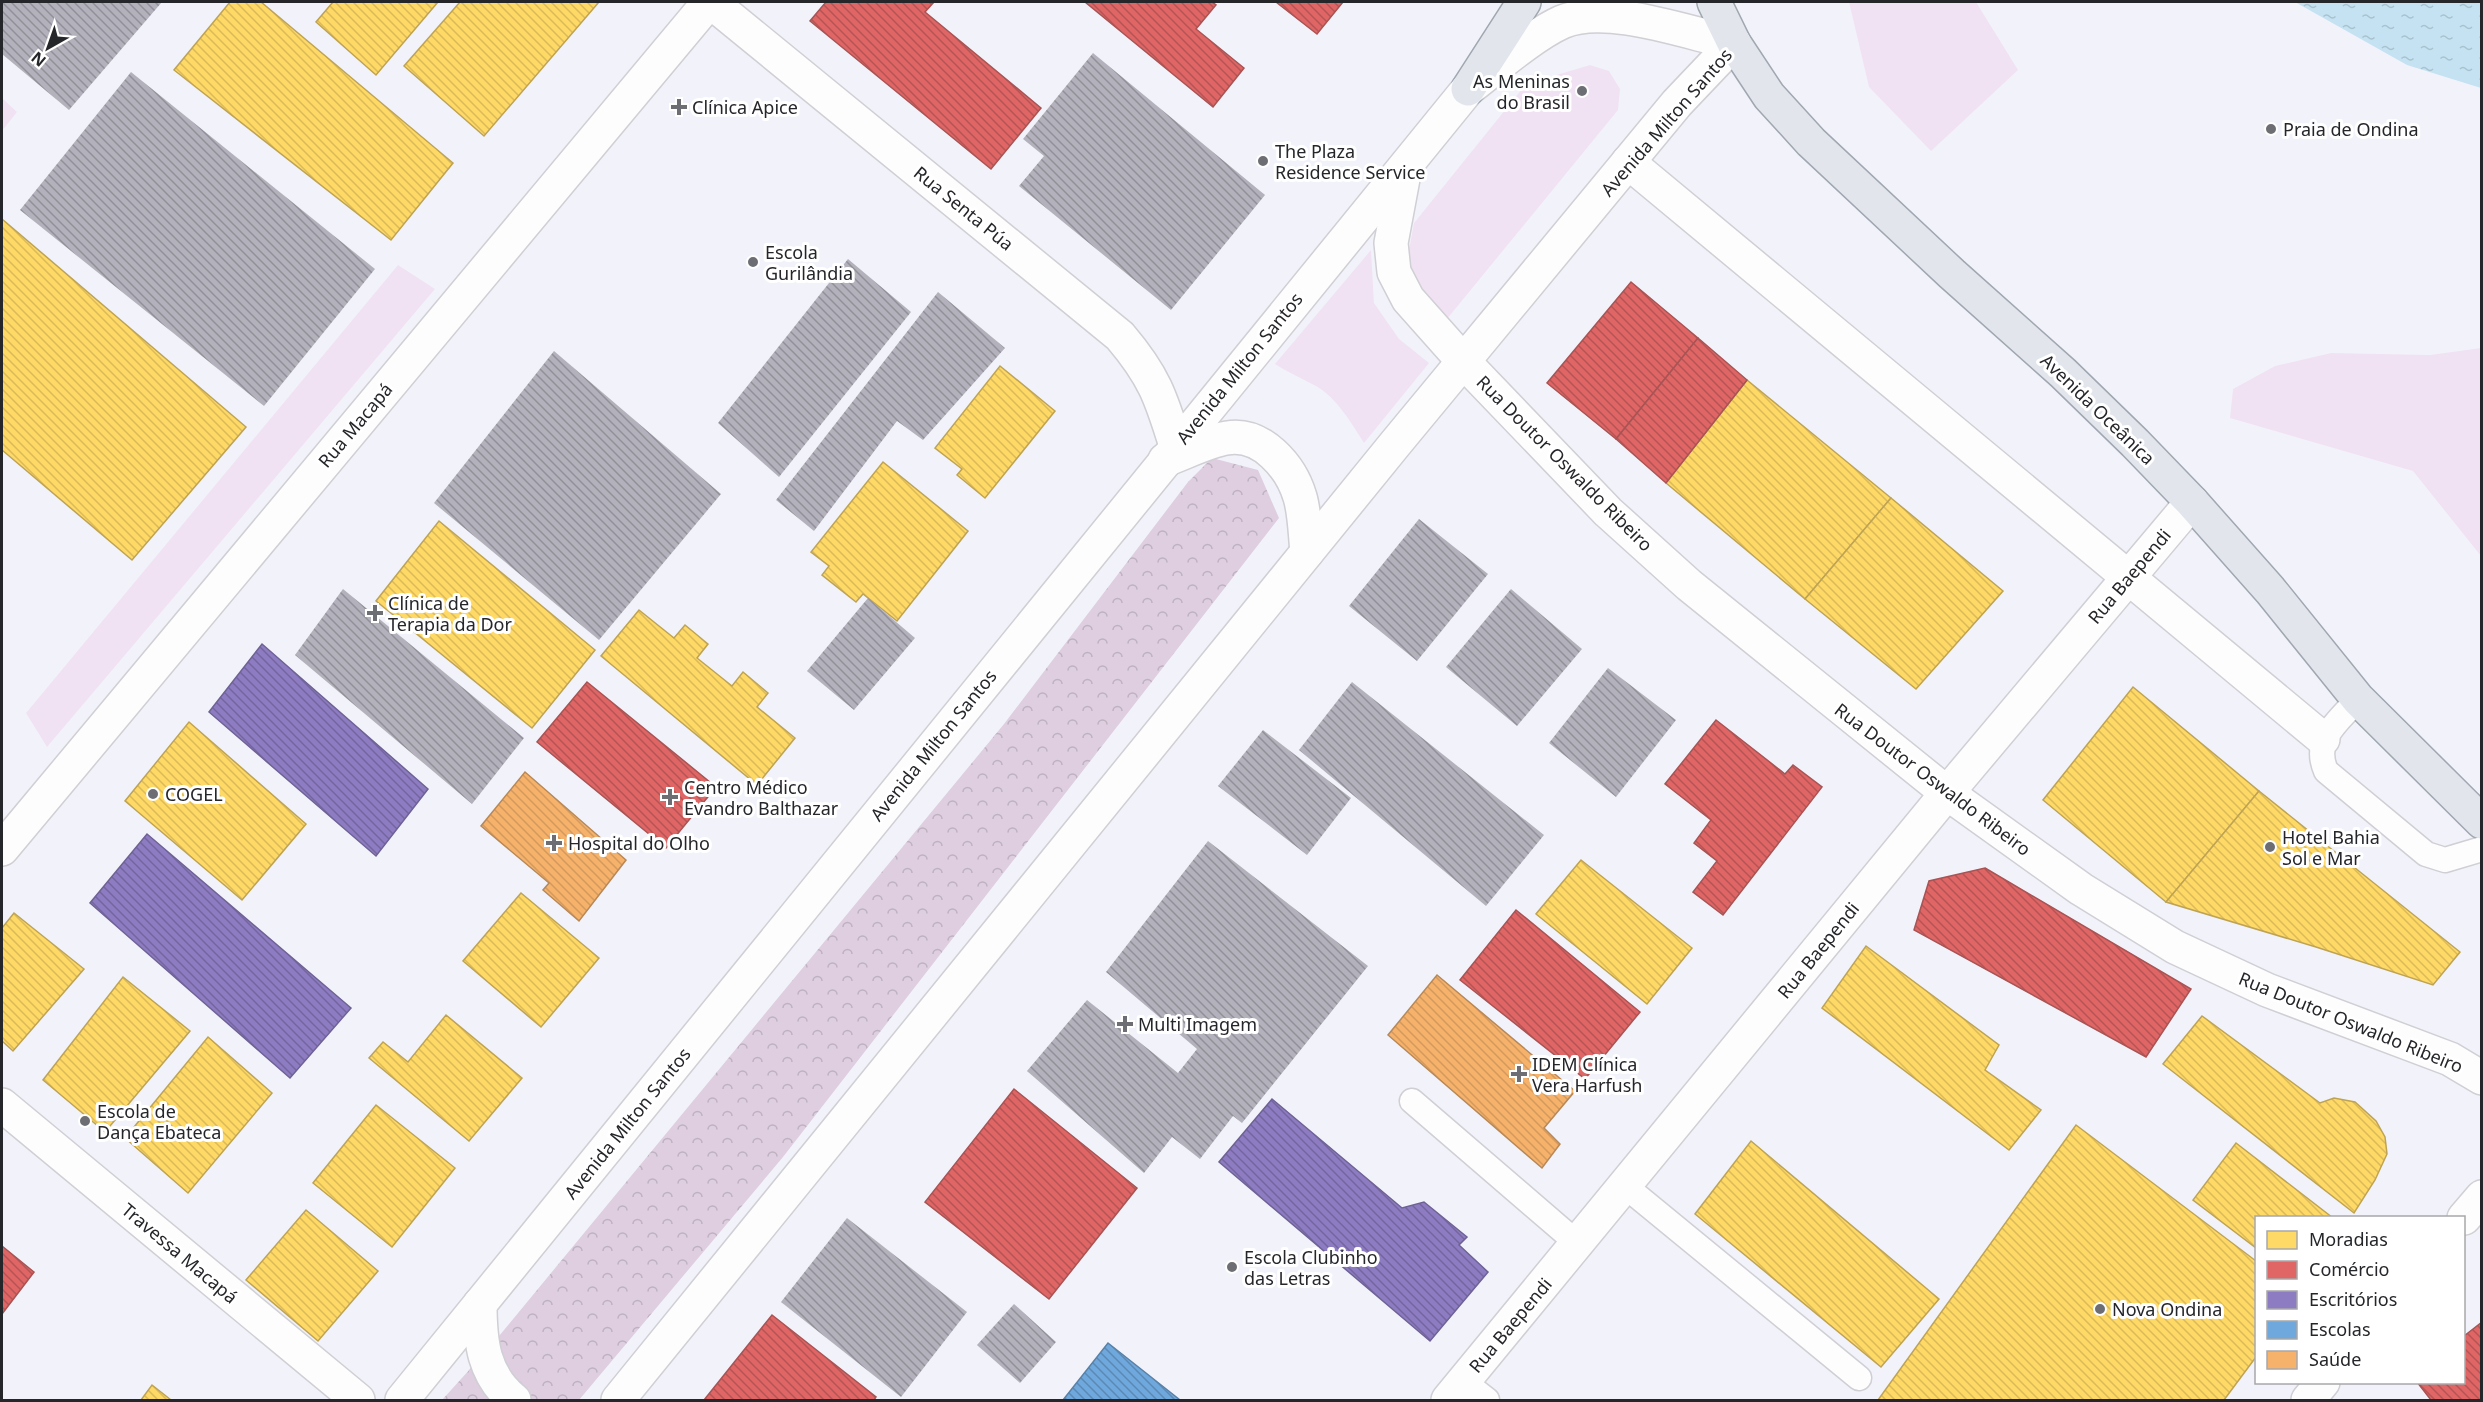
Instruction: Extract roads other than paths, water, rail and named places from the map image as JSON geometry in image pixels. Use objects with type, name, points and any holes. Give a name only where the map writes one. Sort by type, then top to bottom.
[{"type":"main road","name":"Rua Senta Púa","points":[[710,2],[1120,336],[1144,364],[1155,386],[1171,453]]},
{"type":"main road","name":"Rua Macapá","points":[[2,849],[710,2]]},
{"type":"main road","points":[[1468,89],[1524,2]]},
{"type":"main road","name":"Avenida Oceânica","points":[[1714,2],[1734,43],[1769,96],[1810,142],[2063,373],[2192,502],[2270,590],[2358,699],[2481,822]]},
{"type":"main road","name":"Avenida Milton Santos","points":[[402,1401],[1468,89],[1562,22],[1588,16],[1622,17],[1734,43]]},
{"type":"main road","name":"Avenida Milton Santos","points":[[618,1401],[1307,552],[1628,162],[1692,86],[1734,43]]},
{"type":"main road","points":[[1628,162],[2323,739]]},
{"type":"main road","name":"Rua Doutor Oswaldo Ribeiro","points":[[1406,163],[1391,243],[1394,272],[1408,299],[1464,362],[1608,512],[1681,578],[1947,793],[2081,889],[2175,948],[2267,990],[2450,1059],[2481,1078]]},
{"type":"main road","points":[[1171,453],[1227,438],[1248,439],[1274,453],[1290,472],[1301,498],[1307,552]]},
{"type":"main road","name":"Rua Baependi","points":[[1466,1394],[1577,1244],[1947,793],[2128,575],[2192,502]]},
{"type":"main road","name":"Travessa Macapá","points":[[2,1105],[358,1401]]},
{"type":"main road","points":[[2465,1216],[2481,1197]]},
{"type":"main road","points":[[480,1304],[480,1337],[488,1370],[502,1391],[514,1401]]},
{"type":"lane","points":[[2358,699],[2323,739],[2320,756],[2326,771],[2426,854],[2445,860],[2481,849]]},
{"type":"lane","points":[[1413,1101],[1577,1244]]},
{"type":"lane","points":[[1625,1186],[1859,1378]]},
{"type":"water","points":[[2295,2],[2481,2],[2481,88],[2407,65]]},
{"type":"place","name":"As Meninas do Brasil","points":[[1582,91]]},
{"type":"place","name":"Clínica Apice","points":[[679,107]]},
{"type":"place","name":"Praia de Ondina","points":[[2271,129]]},
{"type":"place","name":"The Plaza Residence Service","points":[[1263,161]]},
{"type":"place","name":"Escola Gurilândia","points":[[753,262]]},
{"type":"place","name":"Clínica de Terapia da Dor","points":[[375,613]]},
{"type":"place","name":"COGEL","points":[[153,794]]},
{"type":"place","name":"Centro Médico Evandro Balthazar","points":[[670,797]]},
{"type":"place","name":"Hospital do Olho","points":[[554,843]]},
{"type":"place","name":"Hotel Bahia Sol e Mar","points":[[2270,847]]},
{"type":"place","name":"Multi Imagem","points":[[1125,1024]]},
{"type":"place","name":"IDEM Clínica Vera Harfush","points":[[1519,1074]]},
{"type":"place","name":"Escola de Dança Ebateca","points":[[85,1121]]},
{"type":"place","name":"Escola Clubinho das Letras","points":[[1232,1267]]},
{"type":"place","name":"Nova Ondina","points":[[2100,1309]]}]
